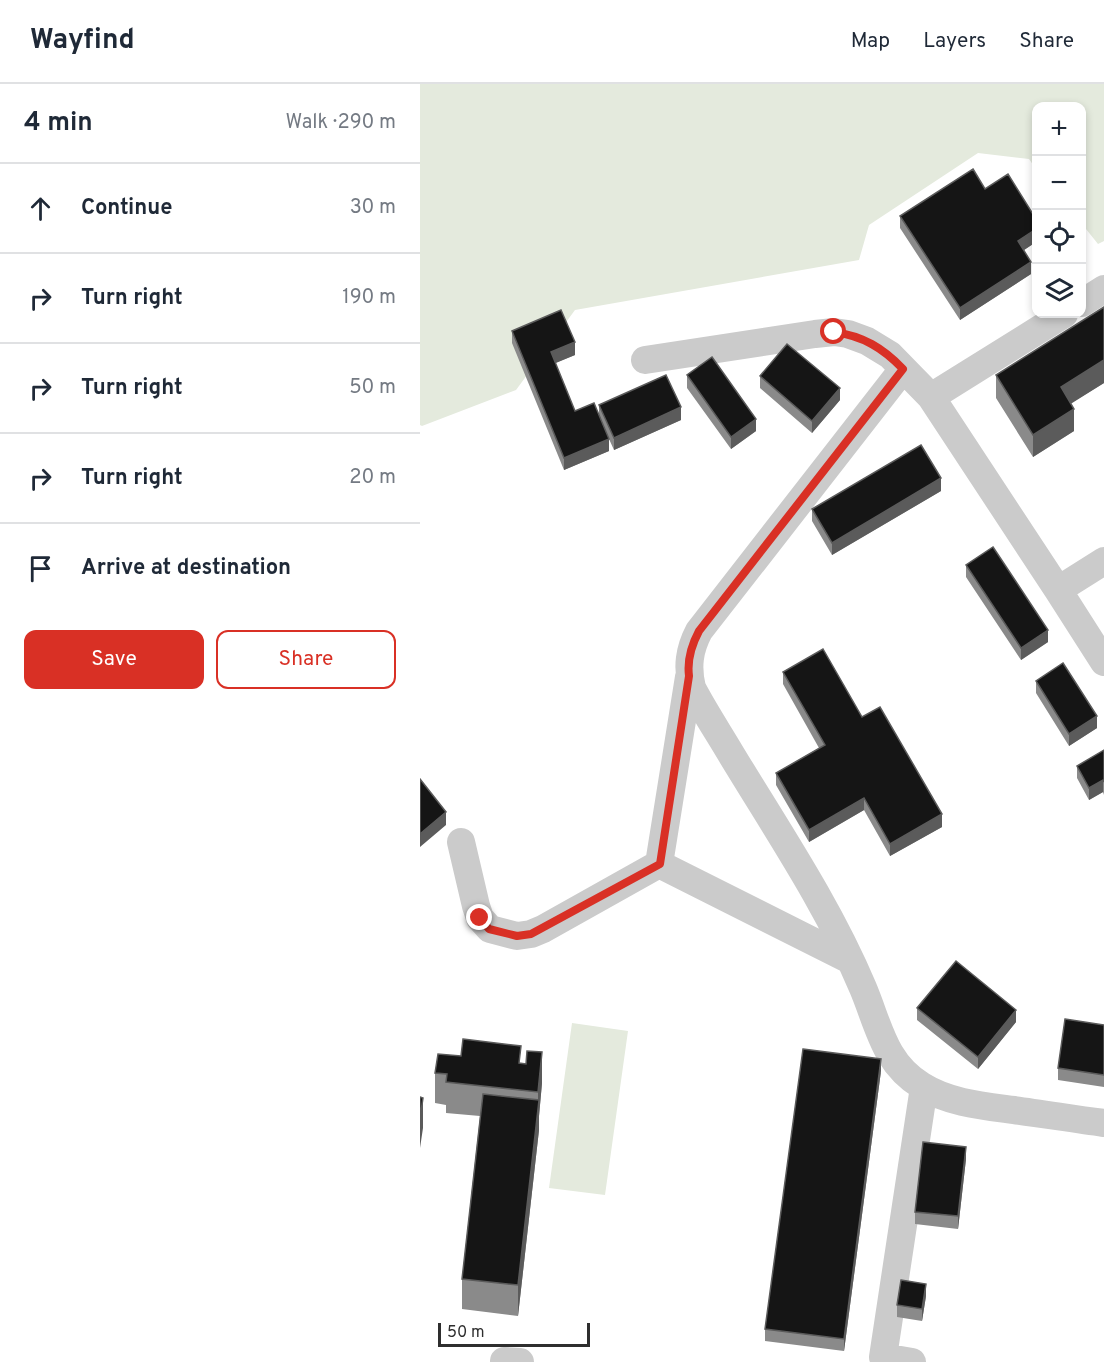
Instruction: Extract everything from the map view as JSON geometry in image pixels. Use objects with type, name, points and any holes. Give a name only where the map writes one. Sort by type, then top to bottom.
[{"type":"lane","points":[[1086,300],[1104,289]]},
{"type":"lane","points":[[931,397],[1058,318]]},
{"type":"lane","points":[[645,360],[834,332],[867,341],[890,355],[931,397],[1104,662]]},
{"type":"lane","points":[[903,369],[699,631],[693,642],[688,666],[692,688],[804,873],[850,960],[895,1063],[924,1088],[972,1104],[1104,1123]]},
{"type":"lane","points":[[1058,590],[1104,561]]},
{"type":"lane","points":[[660,864],[689,676]]},
{"type":"lane","points":[[461,843],[480,918],[489,929],[517,936],[543,929],[660,864]]},
{"type":"lane","points":[[660,864],[850,960]]},
{"type":"lane","points":[[912,1362],[883,1357],[924,1088]]},
{"type":"shaded area","points":[[420,84],[1104,84],[1104,241],[1098,244],[1086,229],[1086,102],[1032,102],[1032,163],[1029,159],[978,153],[869,225],[859,260],[575,310],[516,390],[420,425]]},
{"type":"shaded area","points":[[572,1023],[628,1031],[605,1195],[549,1188]]},
{"type":"building","points":[[973,169],[985,189],[1008,174],[1032,213],[1032,232],[1018,241],[1031,262],[960,308],[900,216]]},
{"type":"building","points":[[1104,307],[1104,360],[1061,387],[1074,409],[1033,435],[996,375]]},
{"type":"building","points":[[561,310],[575,342],[551,352],[575,411],[594,403],[609,439],[564,458],[512,331]]},
{"type":"building","points":[[787,344],[840,388],[812,421],[760,376]]},
{"type":"building","points":[[712,357],[756,419],[731,437],[687,375]]},
{"type":"building","points":[[666,375],[681,407],[614,438],[599,405]]},
{"type":"building","points":[[921,445],[941,478],[832,543],[812,509]]},
{"type":"building","points":[[993,547],[1048,630],[1021,648],[966,565]]},
{"type":"building","points":[[823,649],[862,717],[880,707],[942,814],[890,844],[864,798],[809,830],[776,773],[825,745],[783,672]]},
{"type":"building","points":[[1063,663],[1097,716],[1069,734],[1036,681]]},
{"type":"building","points":[[1104,750],[1104,782],[1103,780],[1089,788],[1077,766]]},
{"type":"building","points":[[420,779],[446,812],[420,834]]},
{"type":"building","points":[[956,961],[1016,1010],[978,1057],[917,1008]]},
{"type":"building","points":[[1065,1019],[1104,1025],[1104,1075],[1058,1068]]},
{"type":"building","points":[[463,1039],[521,1046],[519,1063],[526,1064],[527,1051],[542,1052],[538,1092],[446,1082],[447,1074],[435,1073],[438,1054],[461,1056]]},
{"type":"building","points":[[803,1049],[881,1059],[844,1339],[765,1329]]},
{"type":"building","points":[[483,1094],[539,1100],[518,1285],[462,1279]]},
{"type":"building","points":[[420,1097],[423,1098],[420,1118]]},
{"type":"building","points":[[923,1142],[966,1147],[958,1216],[915,1212]]},
{"type":"building","points":[[901,1280],[926,1284],[922,1309],[897,1305]]},
{"type":"route","points":[[480,918],[489,929],[517,936],[531,934],[660,864],[693,642],[699,631],[903,369],[890,355],[867,341],[834,332]]}]
